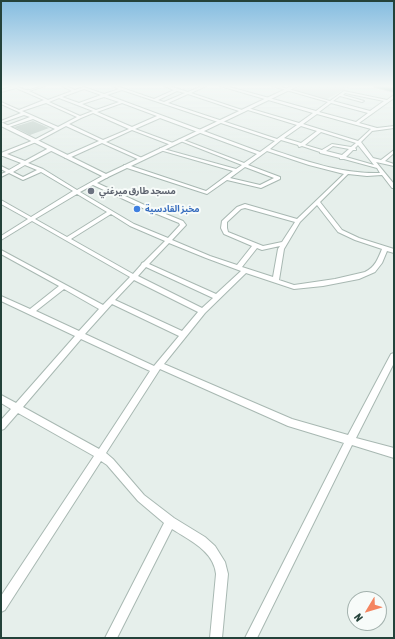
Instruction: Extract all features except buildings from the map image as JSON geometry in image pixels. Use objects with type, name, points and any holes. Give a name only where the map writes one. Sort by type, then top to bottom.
[{"type":"street","points":[[2,124],[21,116]]},
{"type":"street","points":[[30,116],[59,129]]},
{"type":"street","points":[[76,116],[80,118]]},
{"type":"street","points":[[3,153],[35,141],[85,116]]},
{"type":"street","points":[[103,116],[131,129],[172,144]]},
{"type":"street","points":[[67,157],[161,116],[261,154]]},
{"type":"street","points":[[200,116],[279,140],[377,167]]},
{"type":"street","points":[[1,238],[77,191],[140,159],[233,116]]},
{"type":"street","points":[[269,116],[301,124],[358,142],[394,187]]},
{"type":"street","points":[[126,166],[208,193],[311,116]]},
{"type":"street","points":[[330,116],[376,129]]},
{"type":"street","points":[[357,123],[368,116]]},
{"type":"street","points":[[2,124],[34,117]]},
{"type":"street","points":[[2,124],[106,176]]},
{"type":"street","points":[[67,125],[140,159]]},
{"type":"street","points":[[342,158],[367,132],[376,129],[394,127]]},
{"type":"street","points":[[300,146],[321,130]]},
{"type":"street","points":[[180,140],[278,178],[261,187],[227,179]]},
{"type":"street","points":[[322,152],[332,145],[365,152]]},
{"type":"street","points":[[1,176],[51,149]]},
{"type":"street","points":[[162,149],[238,171]]},
{"type":"street","points":[[267,149],[346,174],[362,176],[383,174]]},
{"type":"street","points":[[381,162],[394,151]]},
{"type":"street","points":[[3,153],[41,170],[77,191],[109,213],[168,241],[241,269],[294,287],[358,277],[373,271],[385,248]]},
{"type":"street","points":[[371,159],[394,165]]},
{"type":"street","points":[[1,167],[24,179],[41,170]]},
{"type":"street","points":[[276,281],[279,257],[283,244],[298,221],[346,174]]},
{"type":"street","points":[[1,426],[110,301],[182,226],[182,222],[149,209],[93,183]]},
{"type":"street","points":[[1,202],[134,277],[203,311]]},
{"type":"street","points":[[318,202],[340,231],[357,239],[394,251]]},
{"type":"street","points":[[283,244],[265,248],[255,246],[226,233],[224,228],[227,218],[239,208],[247,206],[298,221]]},
{"type":"street","points":[[68,239],[109,213]]},
{"type":"street","points":[[1,606],[101,455],[157,367],[203,311],[241,269],[255,246]]},
{"type":"street","points":[[1,252],[104,308]]},
{"type":"street","points":[[144,264],[217,297]]},
{"type":"street","points":[[30,312],[63,286]]},
{"type":"street","points":[[1,298],[80,335],[291,423],[394,453]]},
{"type":"street","points":[[110,301],[184,335]]},
{"type":"street","points":[[251,638],[350,440],[394,356]]},
{"type":"street","points":[[1,399],[101,455],[118,470],[141,498],[170,522],[201,540],[210,550],[221,566],[216,638]]},
{"type":"street","points":[[111,638],[170,522]]},
{"type":"place","name":"مسجد طارق ميرغني","points":[[91,191]]},
{"type":"place","name":"مخبز القادسية","points":[[137,209]]}]
